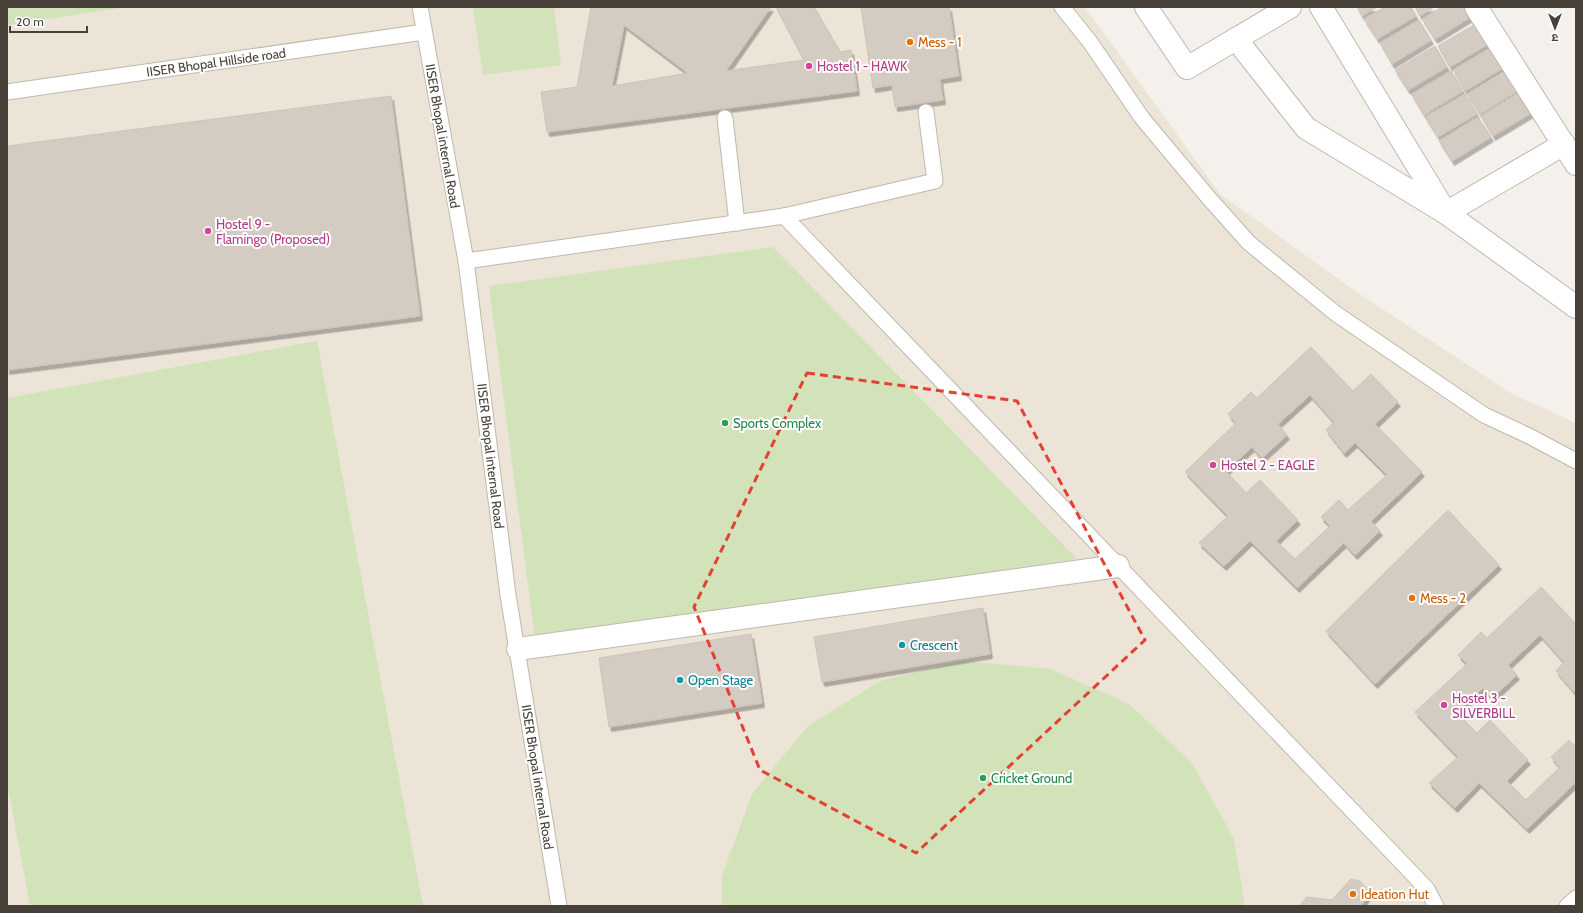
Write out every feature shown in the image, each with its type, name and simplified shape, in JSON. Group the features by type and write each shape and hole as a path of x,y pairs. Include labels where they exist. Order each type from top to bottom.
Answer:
{"street":[{"path":"1146,7 1187,68 1290,7"},
{"path":"1321,7 1446,213"},
{"path":"1476,7 1576,164"},
{"path":"1236,39 1306,128 1446,213 1576,307"},
{"path":"1446,213 1564,144"},
{"path":"518,649 1118,566"}],"lane":[{"name":"IISER Bhopal internal Road","path":"420,7 466,261 508,595 559,906"},
{"path":"1062,7 1090,42 1142,118 1208,197 1249,243 1335,313 1484,415 1529,436 1576,461"},
{"name":"IISER Bhopal Hillside road","path":"7,92 424,32"},
{"path":"466,261 784,216 935,181 926,112"},
{"path":"725,118 737,223"},
{"path":"784,216 1427,890 1436,906"},
{"path":"1568,906 1576,898"}],"highlighted area":[{"path":"807,373 1017,401 1145,640 916,853 760,770 694,607"}],"shaded area":[{"path":"7,7 1085,7 1220,194 1358,293 1514,395 1576,423 1576,906 7,906"}],"green space":[{"path":"7,7 127,7 7,25"},
{"path":"473,7 554,7 561,65 483,75"},
{"name":"Sports Complex","path":"773,247 1077,559 535,639 489,286"},
{"path":"317,341 423,906 30,906 7,782 7,398"},
{"name":"Cricket Ground","path":"964,661 1050,669 1129,704 1192,763 1234,839 1245,906 722,906 722,876 752,794 807,727 880,681"}],"building":[{"name":"Hostel 1 - HAWK","path":"591,7 771,7 726,71 804,60 776,7 814,7 840,52 851,50 857,91 547,132 541,92 577,87","holes":["624,25 688,73 612,86"]},
{"name":"Mess - 1","path":"861,7 949,7 959,76 940,79 943,100 895,107 892,85 873,88"},
{"path":"1357,7 1377,7 1362,16"},
{"path":"1385,7 1411,7 1416,16 1377,39 1364,19"},
{"path":"1415,7 1434,7 1420,16"},
{"path":"1442,7 1469,7 1474,15 1435,39 1422,19"},
{"path":"1419,20 1431,40 1392,64 1380,43"},
{"path":"1477,23 1490,43 1450,67 1438,46"},
{"path":"1435,46 1447,67 1408,90 1395,70"},
{"path":"1492,47 1505,67 1465,91 1453,70"},
{"path":"1507,70 1519,90 1480,114 1467,94"},
{"path":"1451,71 1463,91 1424,115 1412,95"},
{"path":"1520,92 1533,112 1493,136 1481,116"},
{"path":"1465,94 1477,114 1438,137 1425,117"},
{"name":"Hostel 9 - Flamingo (Proposed)","path":"391,96 420,316 7,370 7,146"},
{"path":"1478,117 1491,137 1452,161 1439,141"},
{"name":"Hostel 2 - EAGLE","path":"1311,347 1353,391 1371,374 1398,402 1375,424 1422,472 1371,521 1380,531 1355,555 1344,543 1297,588 1250,541 1224,566 1199,543 1228,516 1185,472 1236,423 1228,414 1251,392 1257,398","holes":["1310,395 1334,422 1326,430 1344,453 1355,443 1387,475 1348,510 1339,500 1321,517 1330,526 1295,559 1276,541 1298,520 1260,480 1246,493 1226,471 1252,447 1262,458 1287,435 1278,424"]},
{"name":"Mess - 2","path":"1448,510 1499,565 1375,684 1326,631"},
{"name":"Hostel 3 - SILVERBILL","path":"1541,587 1576,624 1576,692 1575,693 1556,671 1564,662 1540,635 1508,665 1517,675 1492,698 1483,688 1456,712 1477,733 1490,720 1528,760 1507,781 1526,800 1560,767 1551,757 1569,740 1576,747 1576,785 1574,784 1527,829 1479,783 1455,808 1429,783 1458,757 1415,712 1467,664 1458,655 1481,632 1487,638"},
{"name":"Crescent","path":"983,608 990,654 822,682 814,637"},
{"name":"Open Stage","path":"751,634 762,703 609,727 599,658"},
{"name":"Ideation Hut","path":"1351,879 1360,881 1370,892 1361,906 1299,906 1307,897 1332,900"}],"place":[{"name":"Mess - 1","path":"910,42"},
{"name":"Hostel 1 - HAWK","path":"809,66"},
{"name":"Hostel 9 - Flamingo (Proposed)","path":"208,231"},
{"name":"Sports Complex","path":"725,423"},
{"name":"Hostel 2 - EAGLE","path":"1213,465"},
{"name":"Mess - 2","path":"1412,598"},
{"name":"Crescent","path":"902,645"},
{"name":"Open Stage","path":"680,680"},
{"name":"Hostel 3 - SILVERBILL","path":"1444,705"},
{"name":"Cricket Ground","path":"983,778"},
{"name":"Ideation Hut","path":"1353,894"}]}
